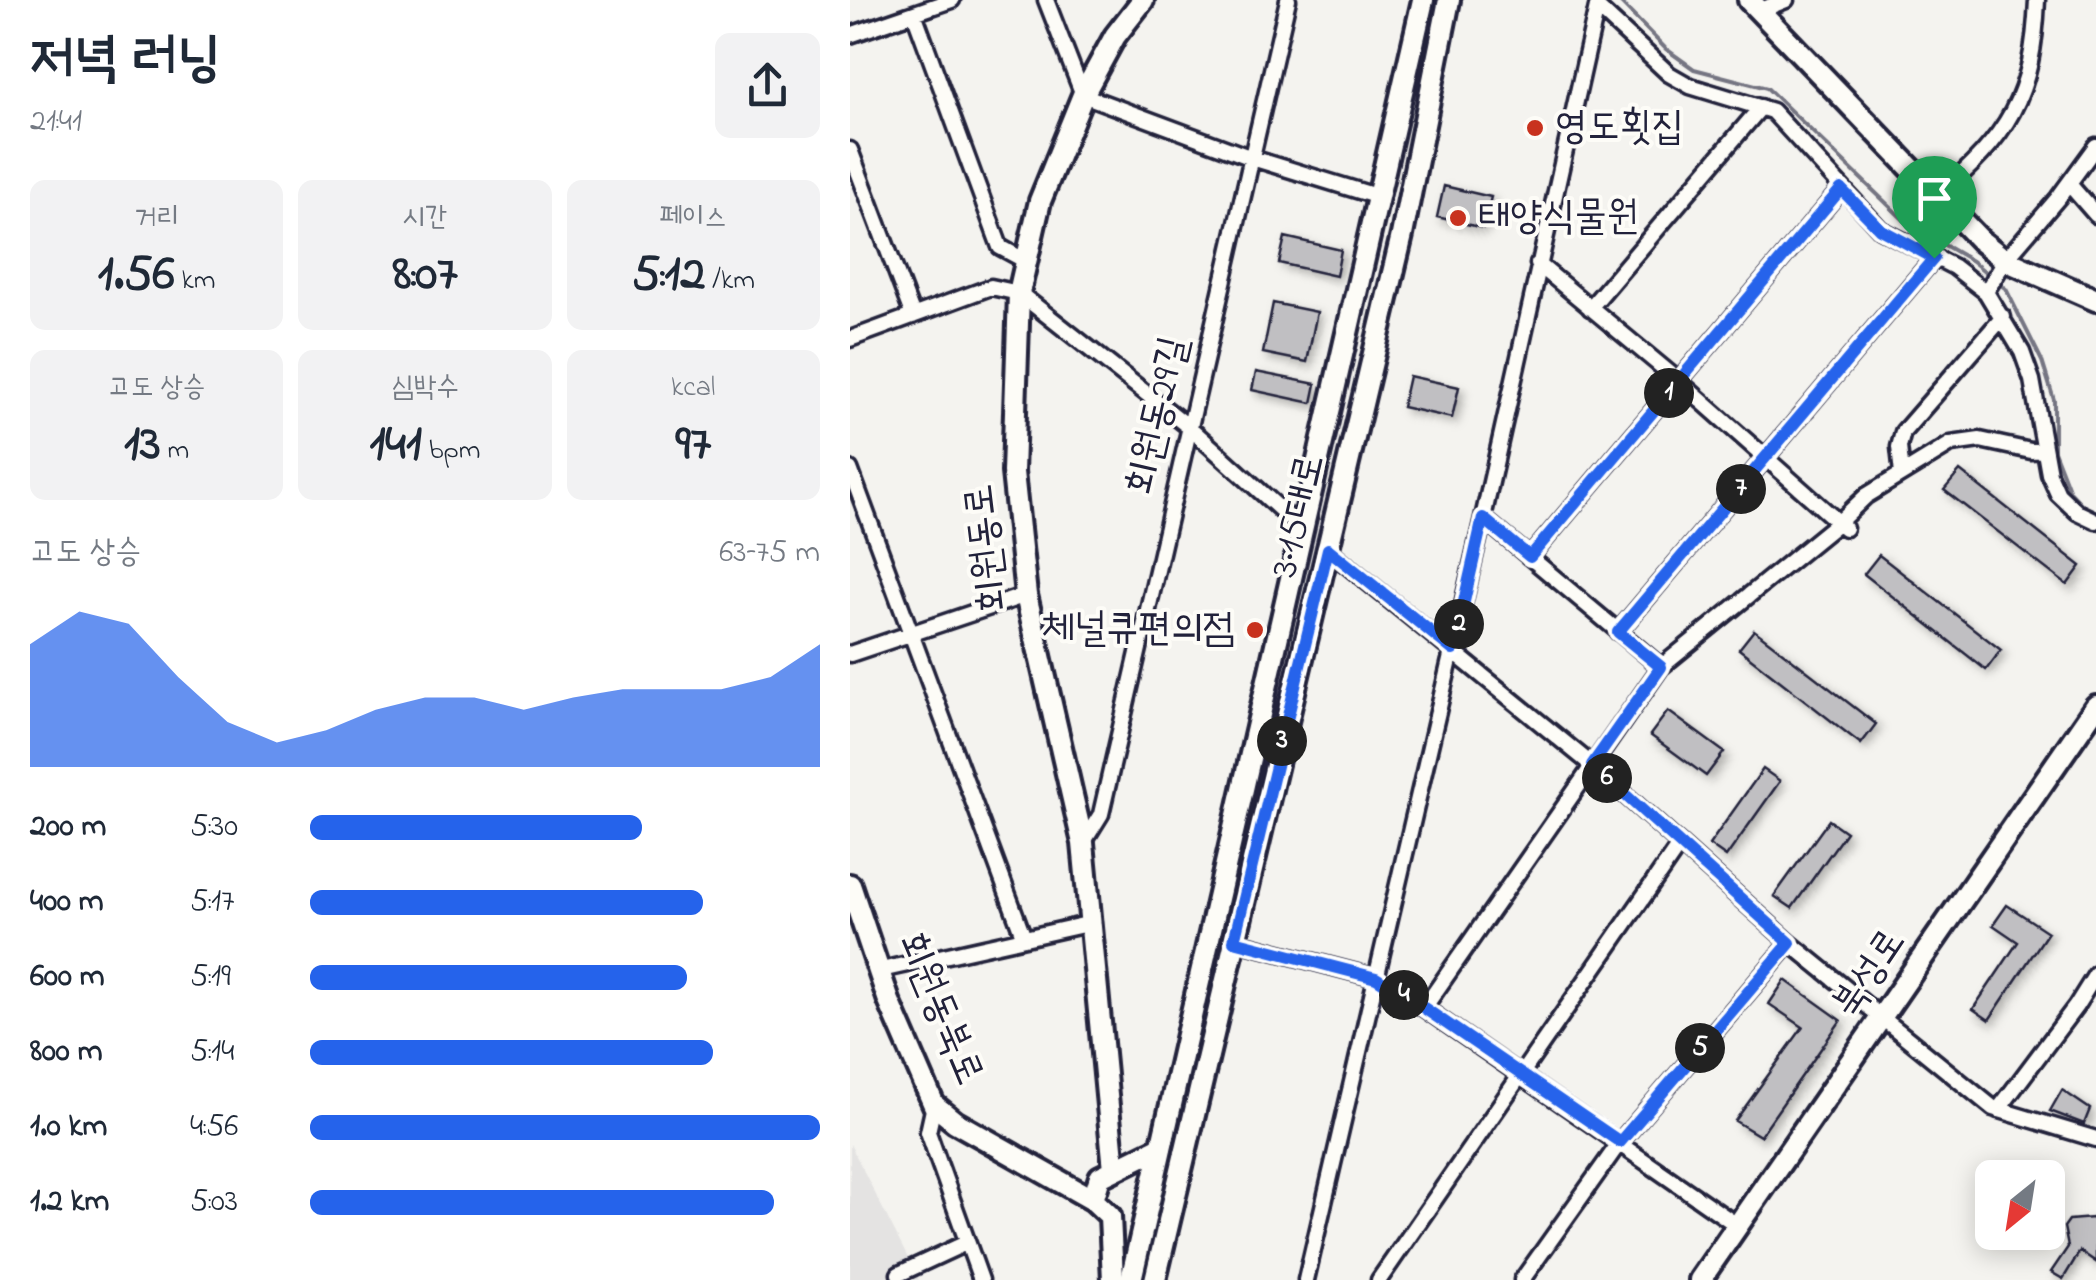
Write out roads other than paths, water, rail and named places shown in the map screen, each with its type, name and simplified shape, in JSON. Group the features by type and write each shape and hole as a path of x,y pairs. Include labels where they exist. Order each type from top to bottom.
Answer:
{"main road":[{"name":"회원동로","path":"1114,1169 1083,843 1026,595 1012,472 1019,293 1040,201 1083,96 1115,36 1143,0"},
{"name":"3·15대로","path":"1131,1280 1423,0"},
{"name":"3·15대로","path":"1155,1280 1402,236 1450,0"},
{"path":"1754,5 2001,266 2096,300"},
{"name":"북성로","path":"1700,1280 2096,706"},
{"name":"회원동북로","path":"850,884 889,1001 934,1105 955,1122 1093,1200"},
{"path":"1113,1280 1110,1216 1093,1200 1100,1177 1161,1147"}],"street":[{"path":"850,35 952,0"},
{"path":"1046,0 1083,96 1252,158 1379,197"},
{"name":"회원동29길","path":"1083,843 1101,814 1288,0"},
{"path":"1754,5 1786,0"},
{"path":"1936,197 1981,159 2017,102 2035,43 2036,0"},
{"path":"1306,1280 1597,7 1669,74 1690,86 1772,111 1880,229 1988,289 2022,352 2032,380 2043,450 2058,494 2077,512 2096,521"},
{"path":"914,13 1000,246 1026,260"},
{"path":"1590,308 1761,107"},
{"path":"1988,289 2001,266 2096,146"},
{"path":"850,150 913,316"},
{"path":"2068,184 2096,216"},
{"path":"1530,557 1841,189"},
{"path":"1618,632 1934,258"},
{"path":"1538,264 1680,381 1842,525"},
{"path":"850,339 991,288 1019,293 1190,428 1303,530"},
{"path":"1902,474 1903,432 2003,316"},
{"path":"1424,1008 1661,667 1842,525 1866,496 1952,444 1980,440 2043,450"},
{"path":"850,469 1024,938"},
{"path":"1483,518 1661,667"},
{"path":"1328,549 1592,765 1790,943 1998,1110 2096,1139"},
{"path":"850,654 1026,595"},
{"path":"1379,1280 1680,844"},
{"path":"881,970 1092,924"},
{"path":"1234,941 1376,978 1738,1226"},
{"path":"1522,1280 1620,1142 1790,943"},
{"path":"1998,1110 2096,974"},
{"path":"934,1105 928,1132 981,1280"},
{"path":"900,1274 966,1243"}],"waterway":[{"path":"1618,0 1666,49 1694,69 1767,88 1908,224 1989,275"},
{"path":"1996,281 2006,289 2042,361 2054,400 2054,451 2070,492 2088,511"}],"place":[{"name":"영도횟집","path":"1535,128"},
{"name":"태양식물원","path":"1458,218"},
{"name":"체널큐편의점","path":"1255,630"}]}
